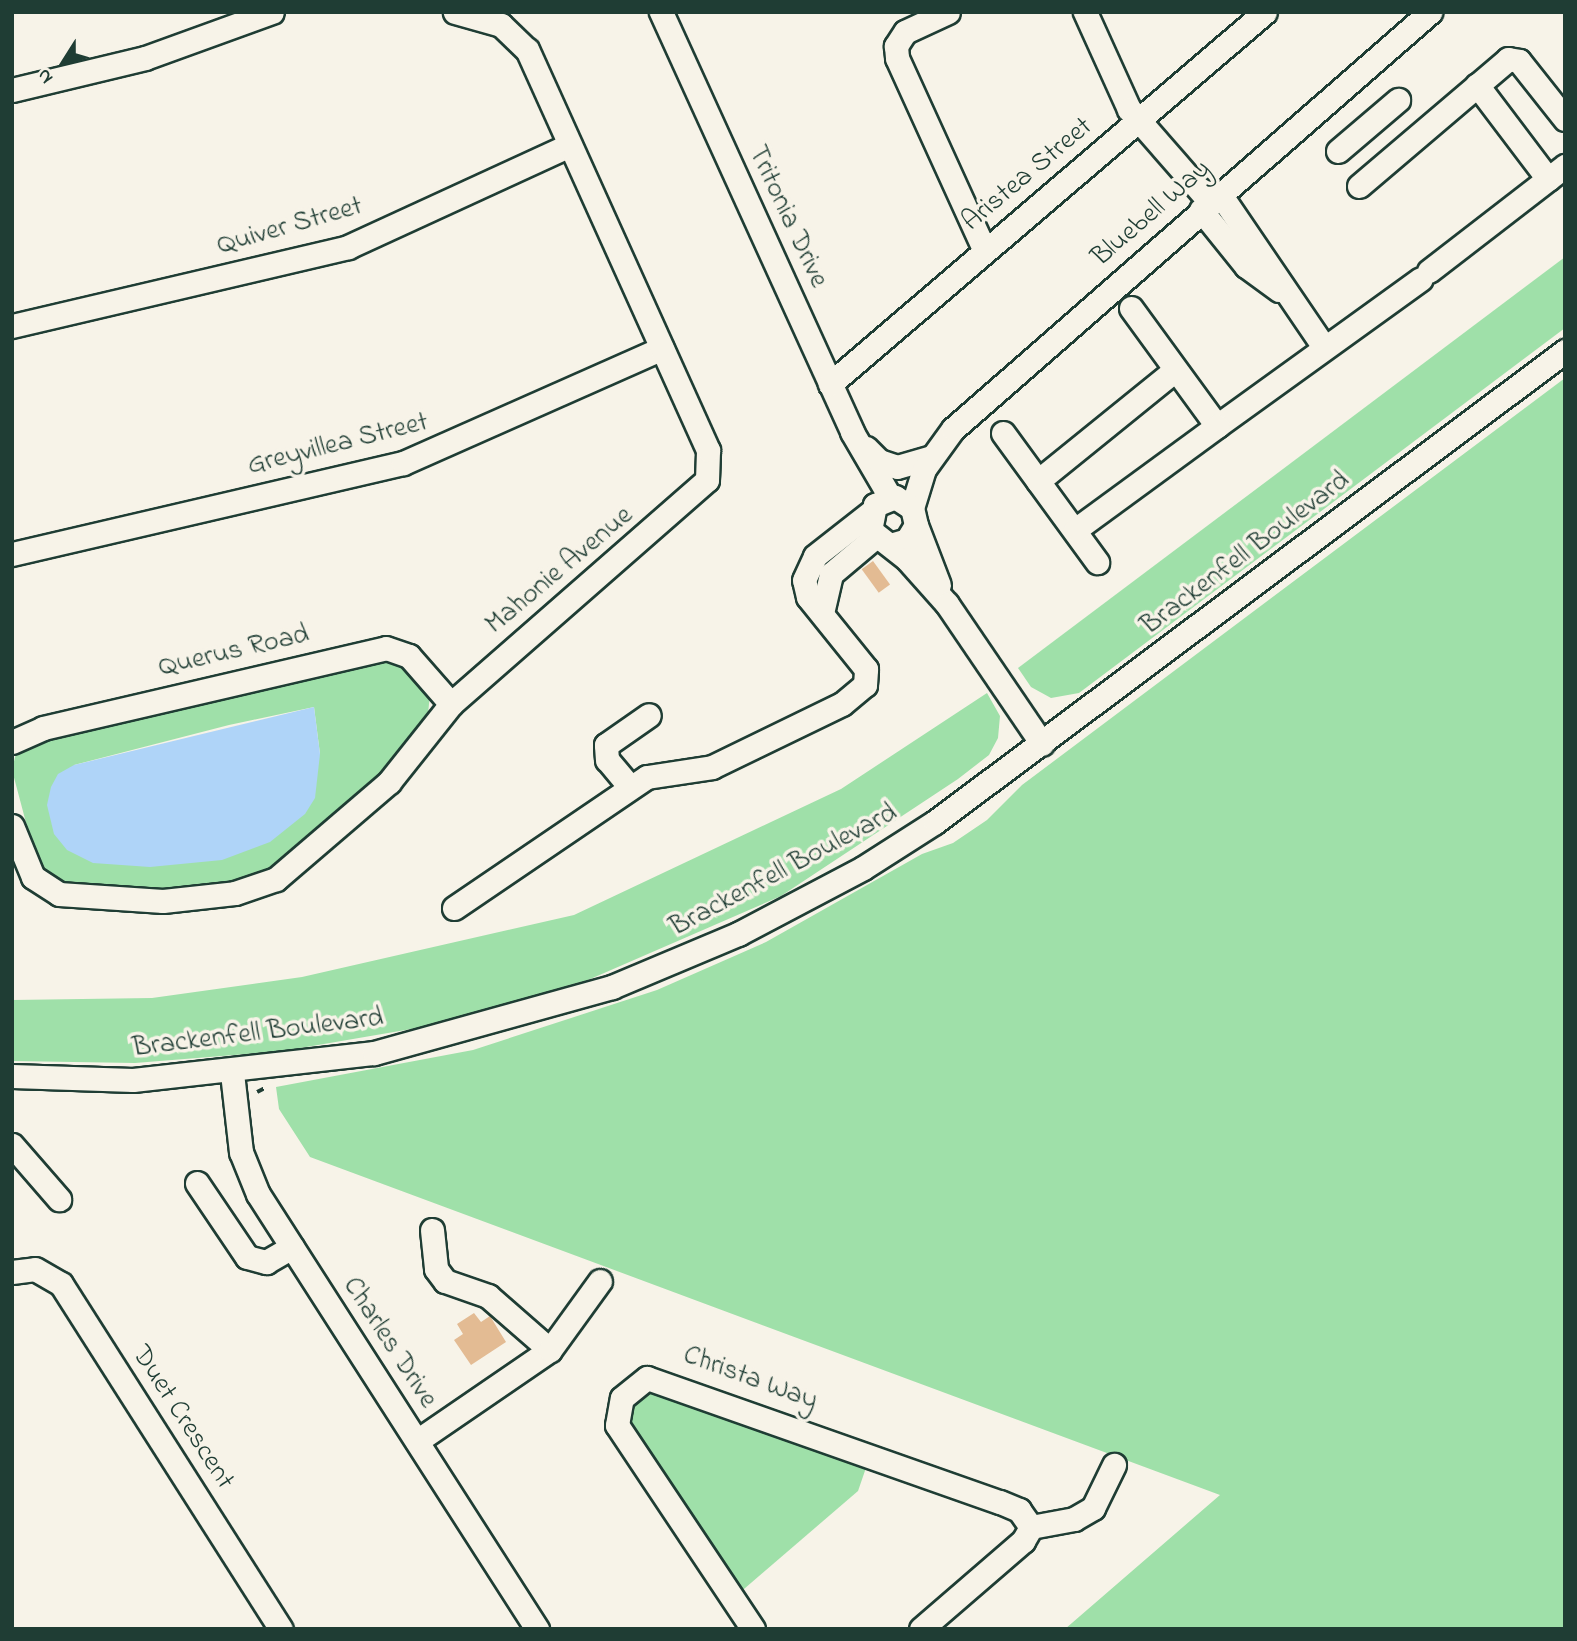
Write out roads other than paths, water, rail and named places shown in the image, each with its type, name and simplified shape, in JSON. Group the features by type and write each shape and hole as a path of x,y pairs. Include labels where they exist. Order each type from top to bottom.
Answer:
{"street":[{"path":"12,90 145,58 272,12"},
{"name":"Mahonie Avenue","path":"12,826 33,877 59,894 163,901 257,888 290,869 389,782 451,704 704,486 708,450 520,40 501,25 455,12"},
{"name":"Tritonia Drive","path":"661,12 855,439 893,507"},
{"path":"948,12 905,32 896,46 897,58 985,251"},
{"path":"1085,12 1138,120 1210,202 1246,265 1284,294 1324,347"},
{"name":"Aristea Street","path":"830,384 1265,12"},
{"name":"Bluebell Way","path":"928,463 953,429 1430,12"},
{"path":"1359,186 1477,85 1514,58 1565,119"},
{"path":"1075,530 1425,275 1556,172 1477,85"},
{"path":"1338,151 1392,105 1412,141"},
{"name":"Quiver Street","path":"12,326 348,247 570,145"},
{"path":"1131,308 1217,426"},
{"name":"Greyvillea Street","path":"12,554 402,463 662,348"},
{"name":"Brackenfell Boulevard","path":"12,1076 132,1080 232,1073 374,1053 451,1035 672,964 863,868 1042,744 1565,351"},
{"path":"1038,481 1175,370"},
{"path":"1003,433 1097,562"},
{"path":"855,439 887,465 928,463"},
{"path":"454,908 630,787 661,772 730,760 842,705 862,688 866,669 823,609 806,593 810,563 893,507 928,463"},
{"path":"823,609 831,574 883,541 907,540 893,507"},
{"path":"883,541 893,507"},
{"path":"893,507 947,604 1042,744"},
{"path":"883,541 947,604"},
{"name":"Querus Road","path":"12,742 43,727 386,648 409,656 451,704"},
{"path":"630,787 607,760 606,745 649,715"},
{"name":"Charles Drive","path":"232,1073 248,1175 537,1629"},
{"path":"12,1145 59,1199"},
{"path":"197,1183 247,1257 266,1262 292,1247"},
{"path":"432,1230 436,1269 445,1281 488,1296 550,1350"},
{"name":"Duet Crescent","path":"12,1272 35,1269 61,1284 281,1629"},
{"path":"417,1441 550,1350 600,1281"},
{"name":"Christa Way","path":"752,1629 617,1424 622,1398 647,1378 1000,1502 1019,1510 1031,1527"},
{"path":"922,1629 1023,1541 1031,1527 1086,1514 1106,1491 1114,1465"}],"water":[{"path":"314,707 320,754 315,798 305,814 270,842 222,860 150,867 93,863 67,850 54,834 47,805 51,787 58,774 74,765"}]}
